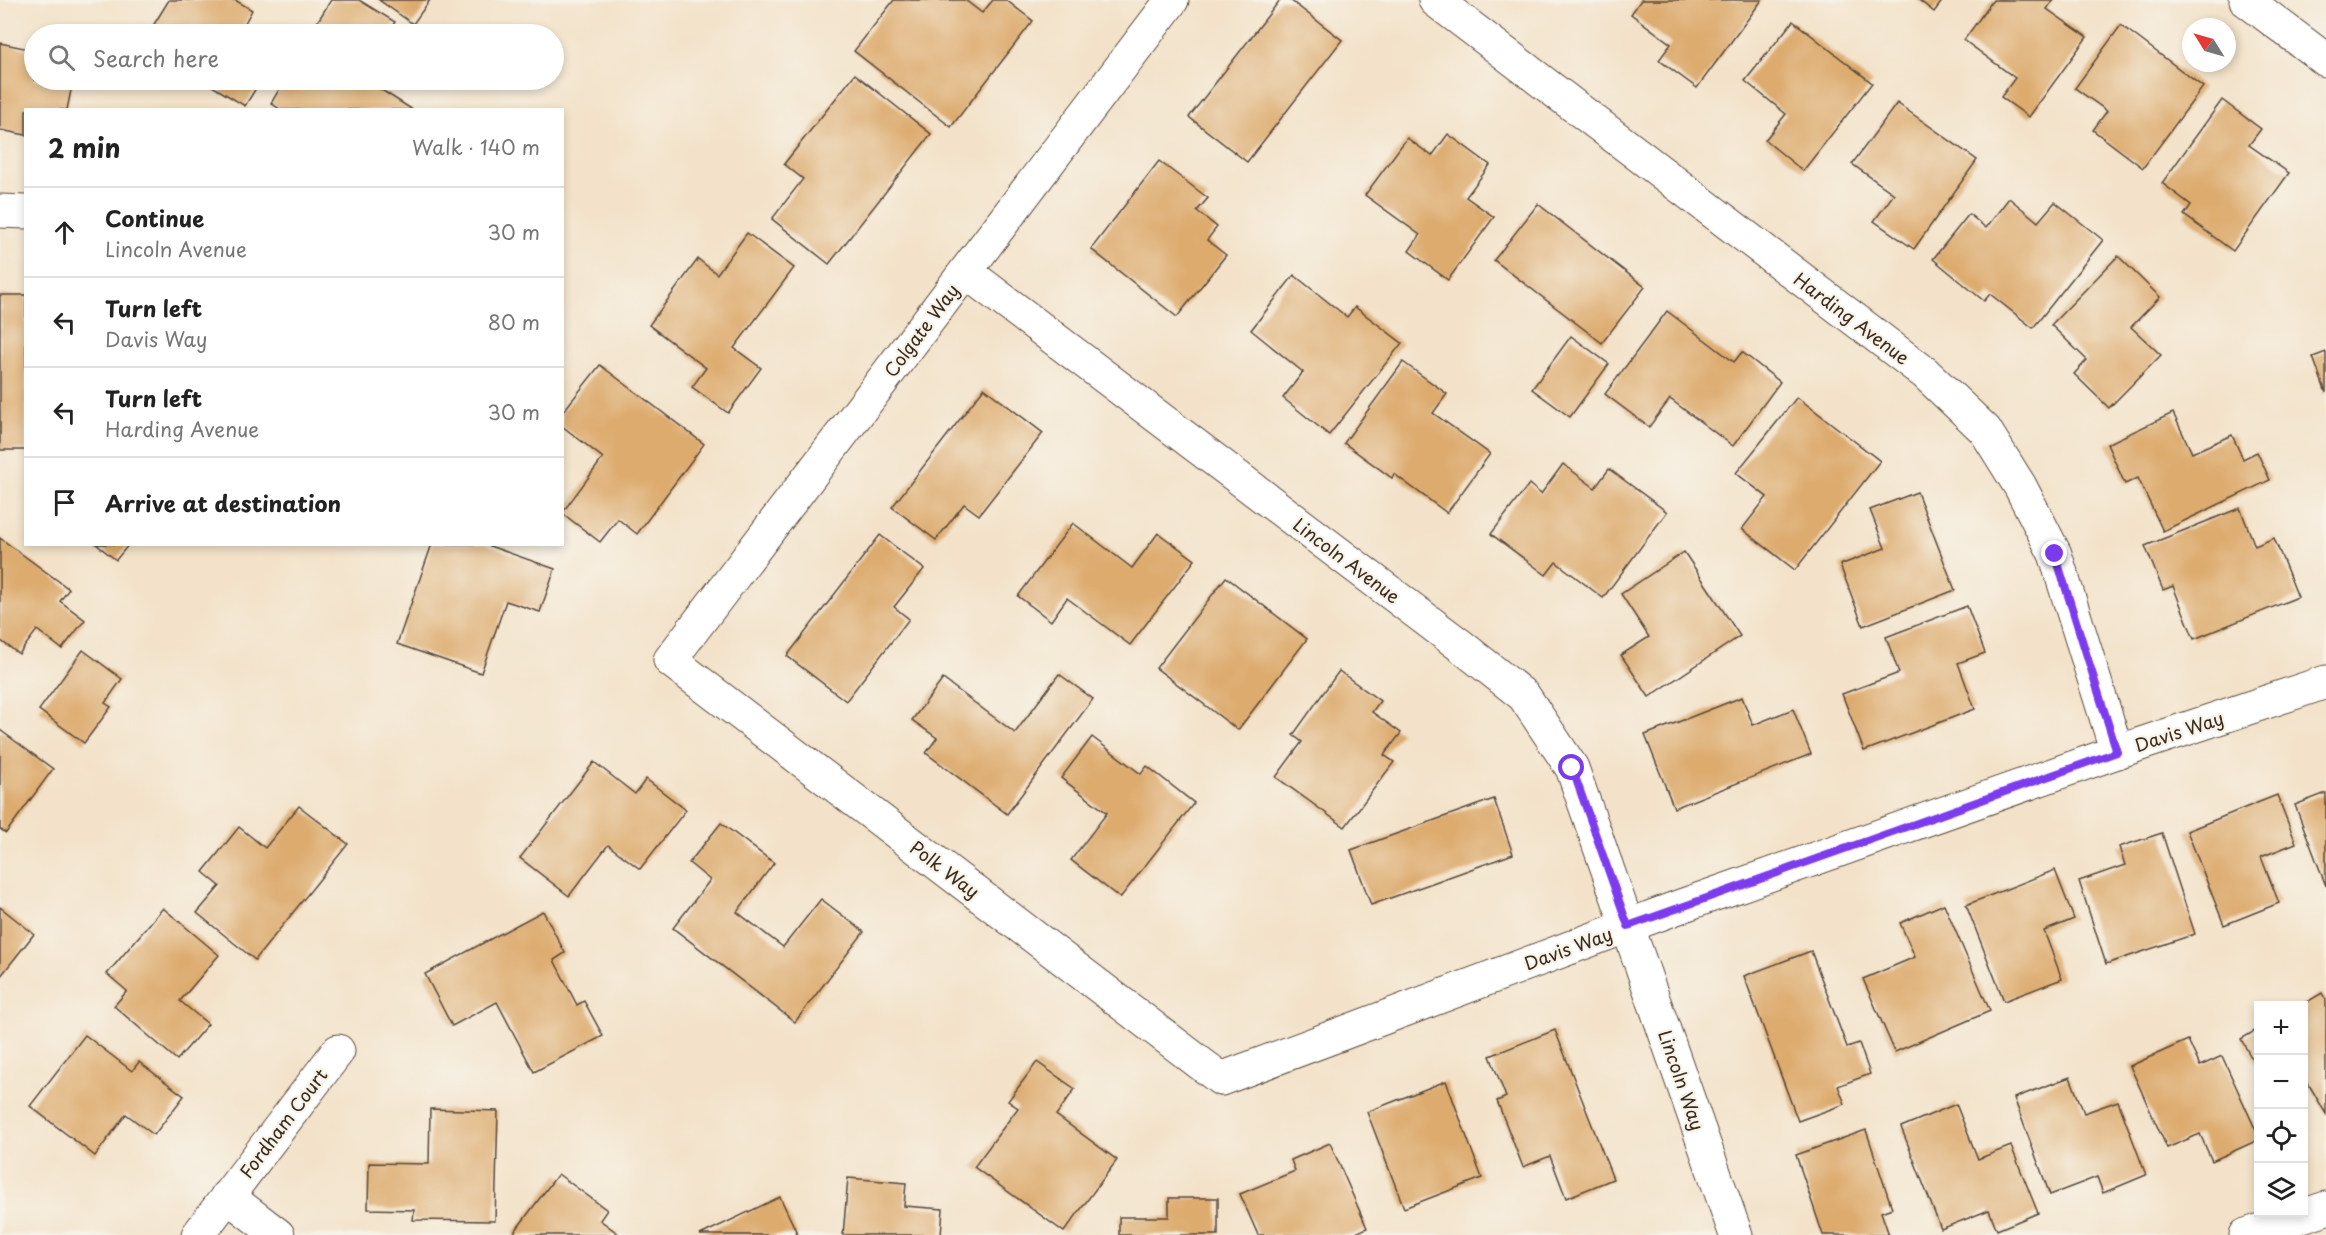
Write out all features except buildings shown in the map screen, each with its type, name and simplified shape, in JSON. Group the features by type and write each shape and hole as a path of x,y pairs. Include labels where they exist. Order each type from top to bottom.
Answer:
{"street":[{"name":"Colgate Way","path":"670,660 1172,0"},
{"name":"Harding Avenue","path":"1435,0 1925,373 1985,430 2020,486 2055,554 2117,752"},
{"path":"2246,0 2326,60"},
{"path":"0,211 24,212"},
{"name":"Lincoln Avenue","path":"966,272 1524,696 1572,768 1628,926"},
{"name":"Polk Way","path":"670,660 1221,1079"},
{"name":"Davis Way","path":"1221,1079 1628,926 2117,752 2326,682"},
{"name":"Lincoln Way","path":"1628,926 1736,1235"},
{"name":"Fordham Court","path":"198,1235 338,1051"},
{"path":"227,1196 278,1235"},
{"path":"2246,1235 2326,1208"}],"route":[{"path":"1572,768 1628,926 2117,752 2055,554"}]}
